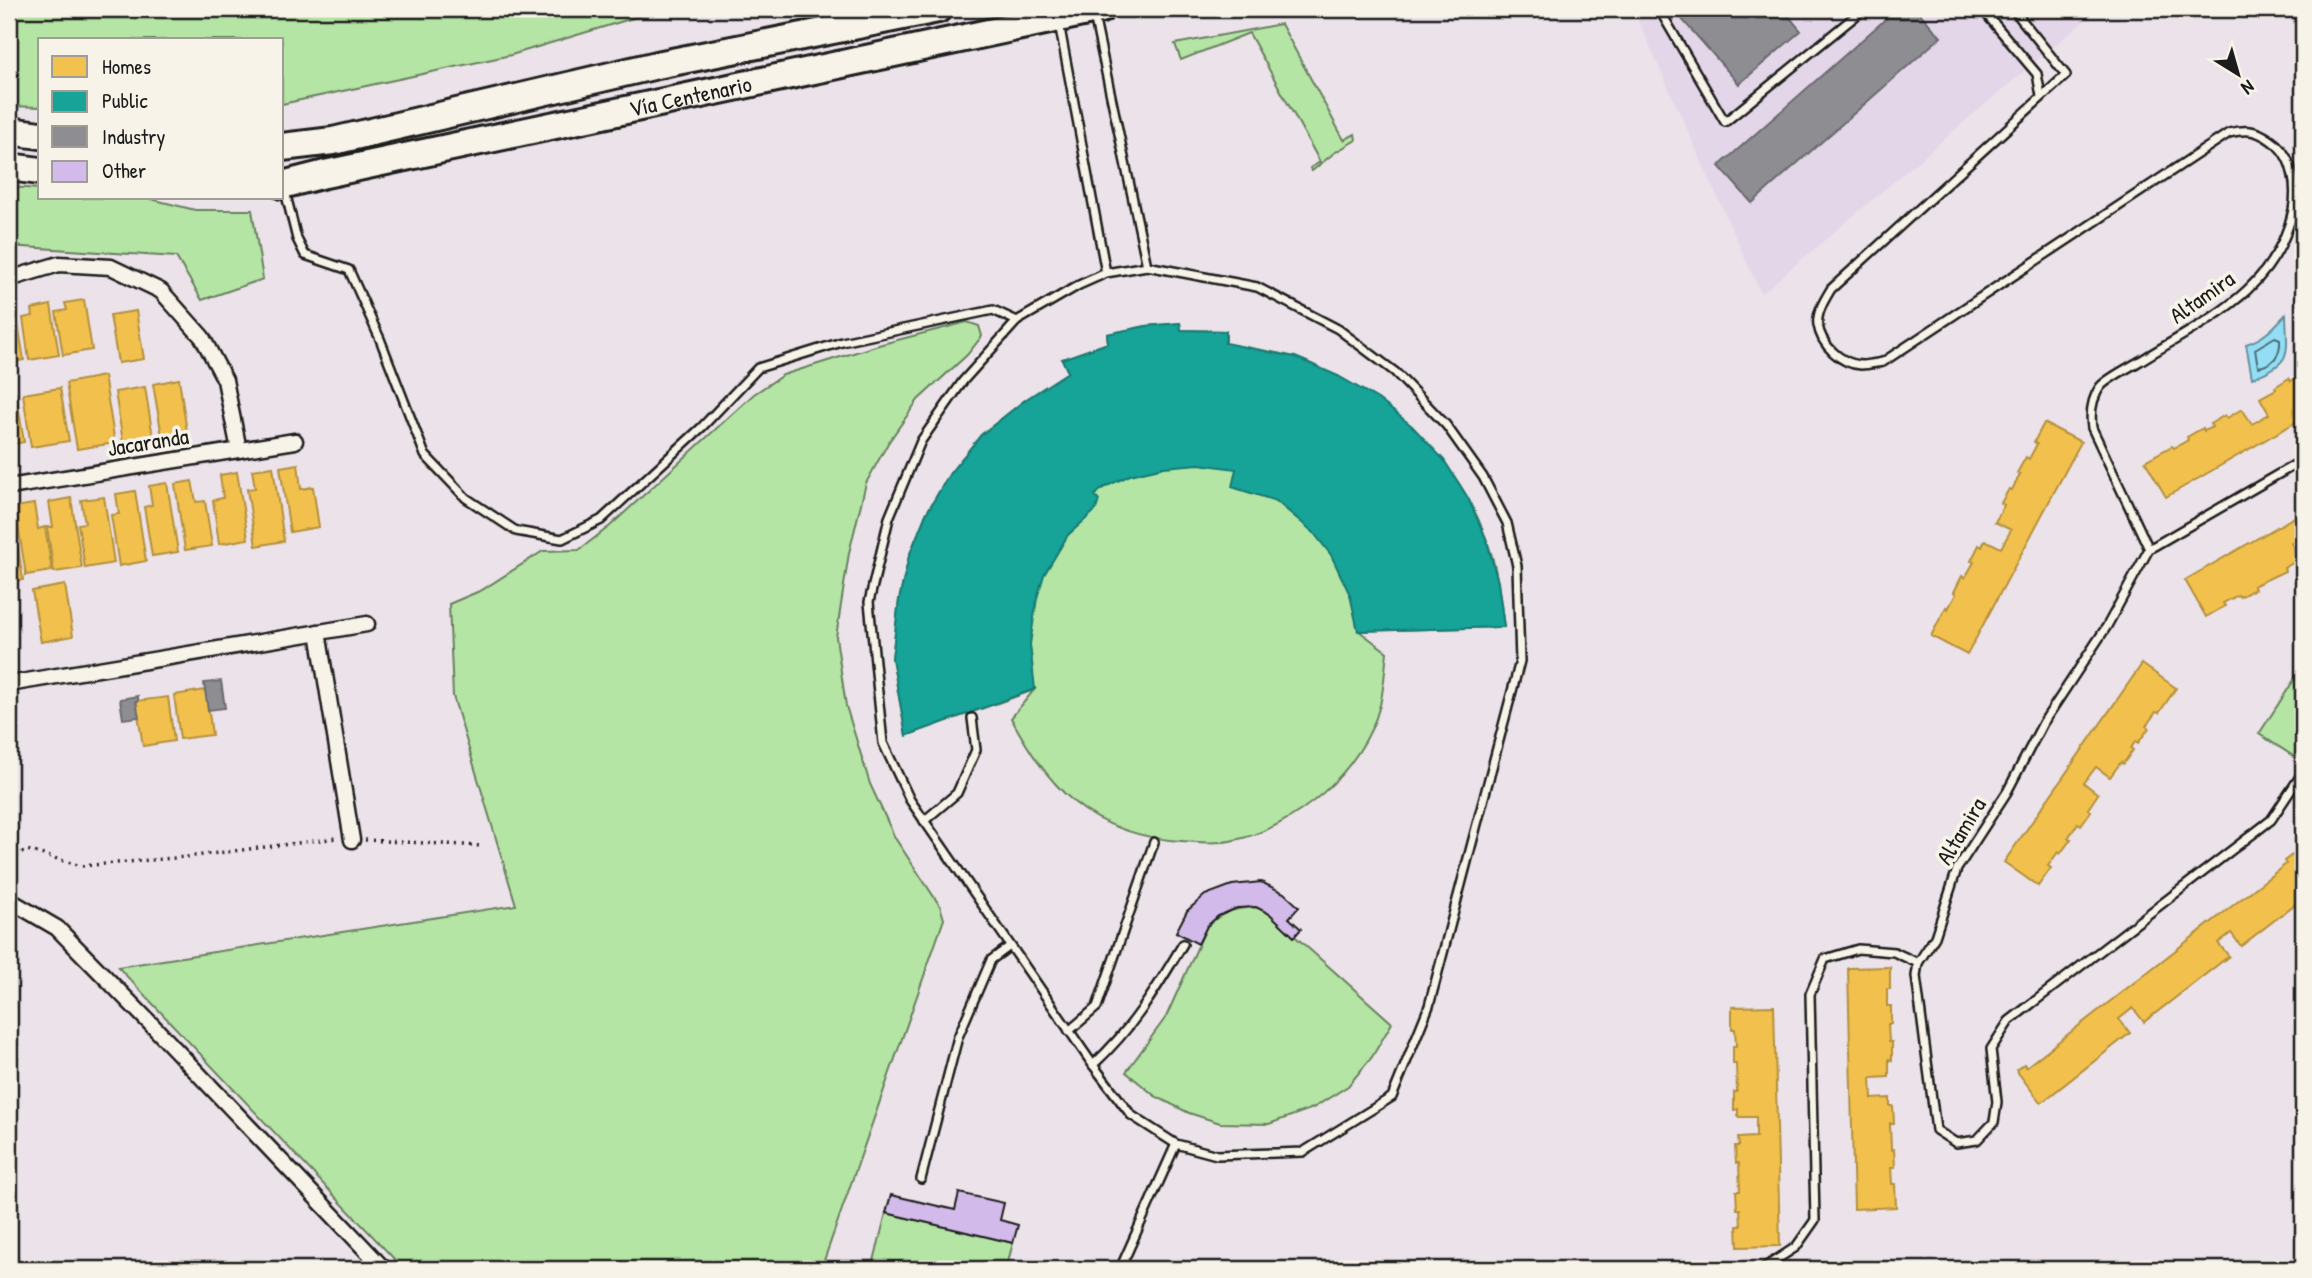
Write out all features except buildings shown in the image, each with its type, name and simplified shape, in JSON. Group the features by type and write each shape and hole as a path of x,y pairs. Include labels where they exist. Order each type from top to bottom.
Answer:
{"highway":[{"name":"Vía Centenario","path":"284,147 333,141 657,65 938,9"},
{"name":"Vía Centenario","path":"284,184 1057,13 1095,9"},
{"path":"9,131 38,135"},
{"path":"9,167 38,171"}],"street":[{"path":"9,279 58,264 111,267 161,290 202,337 225,380 239,450"},
{"name":"Jacaranda","path":"9,487 295,441"},
{"path":"9,684 366,624"},
{"path":"318,632 352,840"},
{"path":"9,900 57,929 384,1269"}],"lane":[{"path":"1095,9 1147,266"},
{"path":"1659,9 1725,122 1864,9"},
{"path":"1982,9 2038,74 2041,96"},
{"path":"2013,9 2066,75 2041,96"},
{"path":"1057,13 1106,273"},
{"name":"Altamira","path":"1918,962 1935,937 1957,869 2007,792 2043,723 2106,626 2149,549 2092,428 2090,411 2101,386 2236,301 2260,278 2280,248 2289,226 2294,201 2293,173 2280,148 2263,135 2246,129 2229,133 1883,362 1859,365 1839,357 1825,345 1817,324 1821,306 1831,289 2041,96"},
{"path":"284,192 297,239 305,255 349,270 380,339 425,455 466,498 516,531 562,539 601,520 702,427 758,368 842,342 993,310 1017,321"},
{"path":"1147,266 1257,287 1338,329 1395,372 1447,425 1483,477 1507,523 1517,566 1520,661 1429,1006 1392,1097 1303,1152 1217,1155 1175,1144 1131,1115 1069,1031 910,800 883,743 869,602 890,518 921,441 963,381 1017,321 1079,285 1106,273 1147,266"},
{"path":"2149,549 2303,460"},
{"path":"924,821 957,793 976,750 972,719"},
{"path":"1762,1269 1796,1247 1815,1220 1810,994 1825,958 1858,949 1894,952 1918,962 1916,976 1936,1130 1956,1143 1977,1140 1994,1122 1997,1102 1991,1049 2009,1021 2271,820 2303,772"},
{"path":"1069,1031 1097,1007 1154,842"},
{"path":"1093,1065 1119,1041 1147,1004 1183,944"},
{"path":"921,1179 958,1037 991,960 1010,946"},
{"path":"1120,1269 1175,1144"}],"path":[{"path":"9,858 27,850 81,866 187,857 335,838 483,846"}],"shaded area":[{"path":"1633,9 2098,9 1761,294"}],"green space":[{"path":"9,9 663,9 511,55 284,104 284,38 38,38 38,107 9,106"},
{"path":"1281,24 1344,140 1355,134 1356,140 1312,171 1310,168 1320,162 1249,33 1181,60 1175,44"},
{"path":"9,187 38,189 38,200 155,200 195,210 252,210 263,279 202,300 176,257 9,246"},
{"path":"967,322 979,326 982,336 967,355 918,400 888,443 866,483 849,553 836,637 846,706 870,784 895,838 940,906 944,919 821,1269 411,1269 397,1262 118,967 516,905 453,696 449,604 482,590 543,551 579,550 610,526 754,394 783,375 882,344"},
{"path":"1180,323 1181,330 1226,331 1226,344 1286,355 1309,363 1376,399 1422,437 1442,459 1474,510 1493,560 1504,627 1359,631 1387,652 1380,705 1359,752 1323,793 1302,810 1278,824 1230,841 1168,840 1139,834 1111,825 1074,802 1038,763 1011,718 1034,690 906,736 892,658 899,600 909,556 926,514 950,473 981,435 1025,400 1068,372 1062,359 1108,343 1107,334"},
{"path":"2303,666 2303,757 2301,761 2259,734"},
{"path":"1256,907 1270,914 1392,1023 1372,1057 1348,1086 1313,1108 1269,1124 1220,1123 1189,1113 1155,1096 1126,1072 1166,1017 1207,926 1230,912"},
{"path":"886,1213 1013,1243 1006,1269 872,1269"}],"water":[{"path":"2286,314 2285,355 2275,367 2252,378 2246,344 2263,336"}]}
